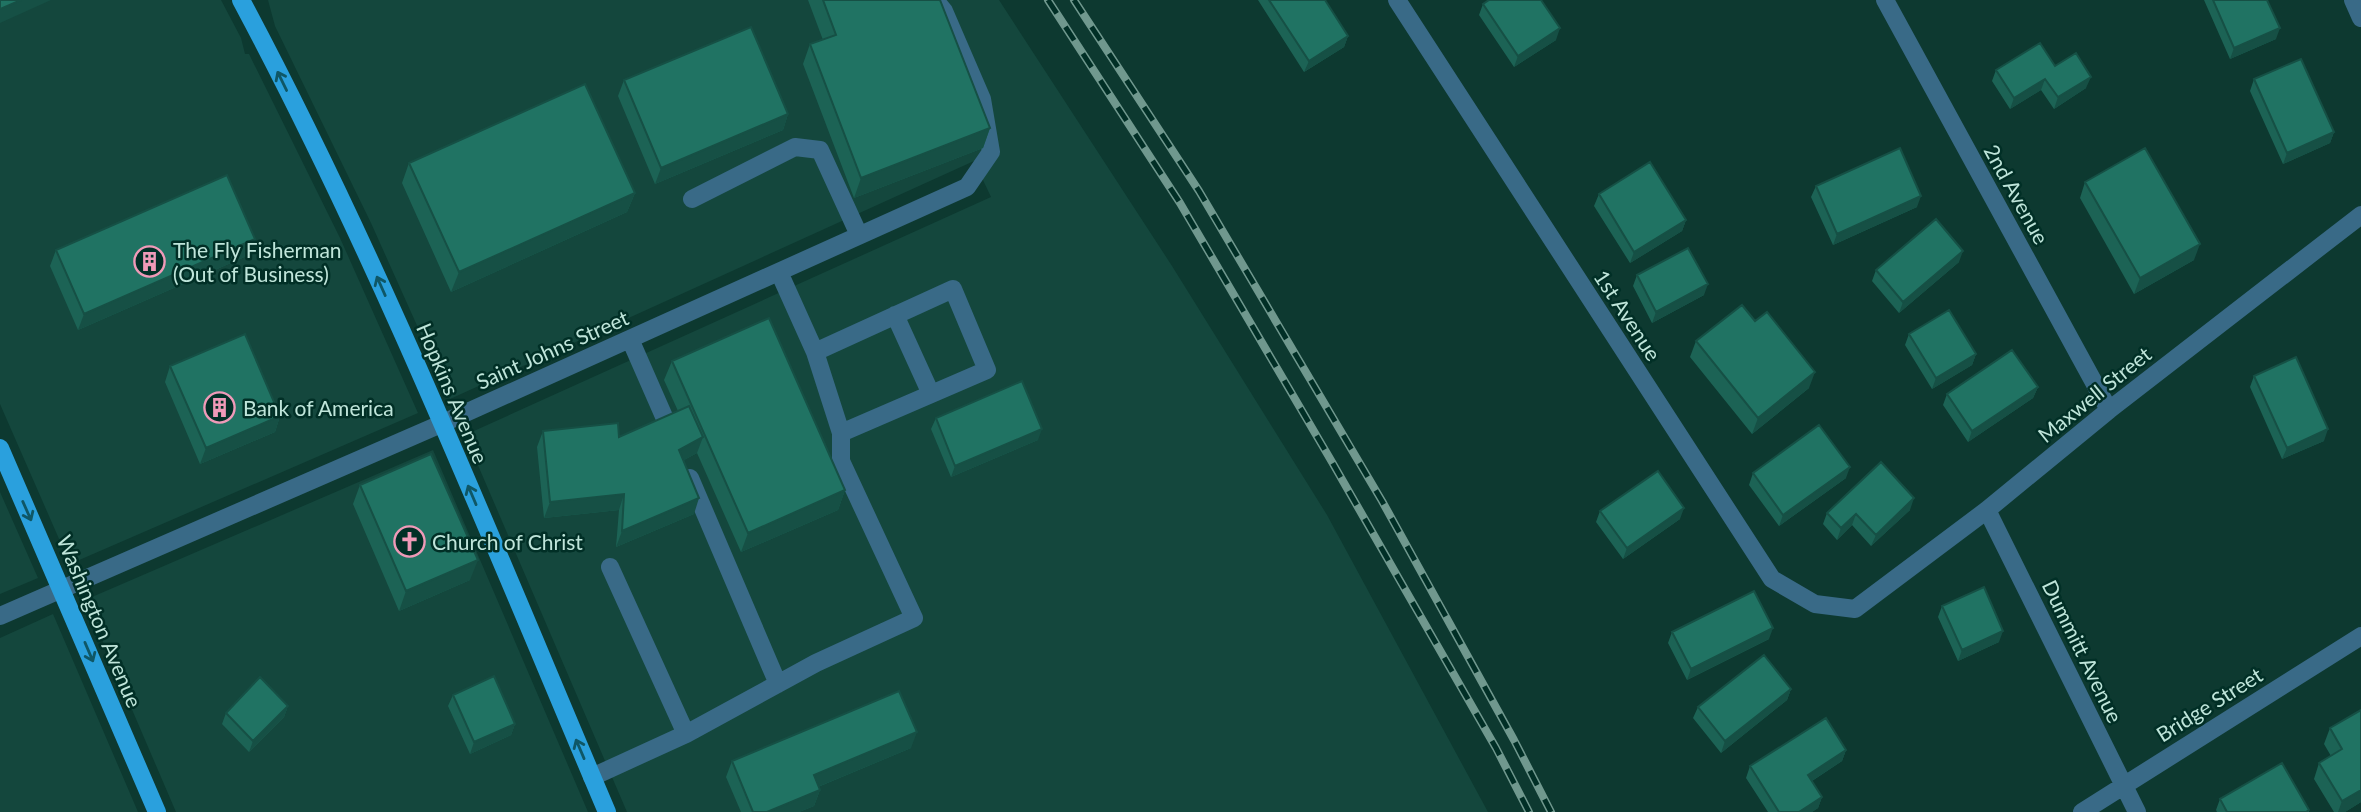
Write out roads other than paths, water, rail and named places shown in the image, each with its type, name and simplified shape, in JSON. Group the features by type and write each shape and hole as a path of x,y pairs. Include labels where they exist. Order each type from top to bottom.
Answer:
{"main road":[{"name":"Hopkins Avenue","path":"241,0 364,249 607,812"},
{"name":"Washington Avenue","path":"0,448 157,812"}],"street":[{"path":"250,0 258,32"},
{"name":"Saint Johns Street","path":"0,616 441,424 967,187 991,152 982,99 944,11 935,0"},
{"name":"1st Avenue","path":"1397,0 1772,579 1815,604 1855,609"},
{"name":"2nd Avenue","path":"1885,0 2109,410"},
{"path":"2353,0 2361,18"},
{"path":"692,199 795,147 820,150 859,235"},
{"name":"Maxwell Street","path":"1855,609 1987,510 2109,410 2361,215"},
{"path":"592,777 686,734 816,663 914,618 841,461 841,433 815,352 779,272"},
{"path":"815,352 953,289 987,370 841,433"},
{"path":"895,315 931,394"},
{"path":"630,339 669,428"},
{"path":"682,461 778,684"},
{"name":"Dummitt Avenue","path":"1987,510 2137,812"},
{"path":"610,566 686,734"},
{"name":"Bridge Street","path":"2082,812 2361,636"}],"railway":[{"path":"1048,0 1180,203 1496,748 1529,812"},
{"path":"1074,0 1199,191 1382,501 1551,812"}],"place":[{"name":"The Fly Fisherman (Out of Business)","path":"150,261"},
{"name":"Bank of America","path":"220,407"},
{"name":"Church of Christ","path":"409,541"}]}
